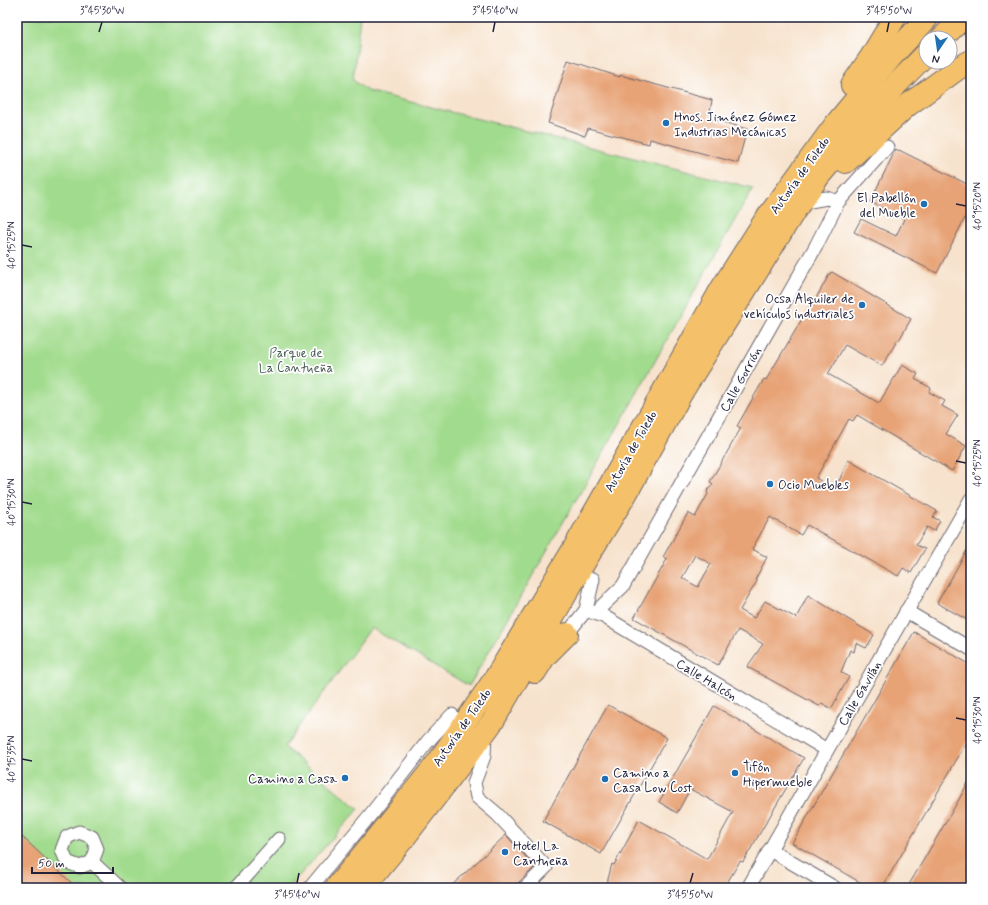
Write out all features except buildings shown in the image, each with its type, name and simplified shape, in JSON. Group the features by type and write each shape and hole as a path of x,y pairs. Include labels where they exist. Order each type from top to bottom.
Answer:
{"highway":[{"path":"764,222 822,129 871,57 895,17"},
{"name":"Autovía de Toledo","path":"336,888 438,762 496,677 563,567 722,288 764,222 835,125 892,56 928,17"},
{"path":"950,30 964,17"},
{"path":"802,206 842,165 908,105 960,67 971,61"},
{"name":"Autovía de Toledo","path":"363,888 404,838 489,726 582,566 626,494 682,392 802,206 819,176 898,83 918,62"},
{"path":"593,579 626,494"},
{"path":"452,715 486,672 537,592 563,567"},
{"path":"489,726 512,707 545,656 567,634"}],"street":[{"name":"Calle Gorrión","path":"567,634 592,612 602,606 623,586 816,246 838,202 887,147"},
{"path":"802,206 827,198 838,202"},
{"name":"Calle Gavilán","path":"748,888 971,499"},
{"path":"592,612 593,579"},
{"path":"906,611 971,649"},
{"name":"Calle Halcón","path":"592,612 613,622 827,750"},
{"path":"310,888 371,814 428,741 452,715"},
{"path":"489,726 484,756 474,783 477,797 497,814 546,867 525,888"},
{"path":"236,888 279,839"},
{"path":"770,850 835,888"},
{"path":"92,862 120,888"}],"green space":[{"name":"Parque de La Cantueña","path":"17,17 360,17 353,80 367,91 753,188 469,686 371,628 284,747 359,809 288,888 17,888"}],"place":[{"name":"Hnos. Jiménez Gómez Industrias Mecánicas","path":"666,123"},
{"name":"El Pabellón del Mueble","path":"924,204"},
{"name":"Ocsa Alquiler de vehículos industriales","path":"862,305"},
{"name":"Ocio Muebles","path":"770,484"},
{"name":"Tifón Hipermueble","path":"735,773"},
{"name":"Camino a Casa","path":"345,778"},
{"name":"Camino a Casa Low Cost","path":"605,779"},
{"name":"Hotel La Cantueña","path":"505,852"}]}
